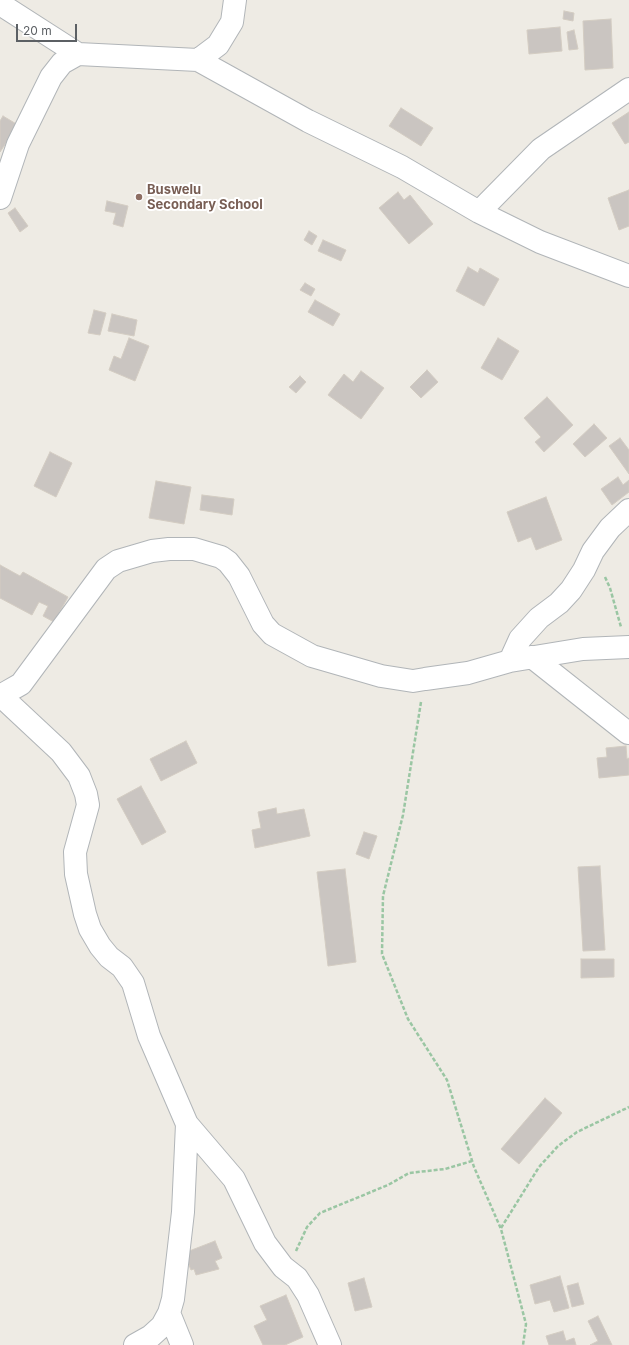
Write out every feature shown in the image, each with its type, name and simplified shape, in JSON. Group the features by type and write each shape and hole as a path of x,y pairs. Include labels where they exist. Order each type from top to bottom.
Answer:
{"street":[{"path":"198,60 218,45 229,28 232,22 235,0"},
{"path":"0,4 78,54 198,60 308,121 402,167 479,212 540,242 629,276"},
{"path":"0,198 18,144 51,77 62,63 78,54"},
{"path":"479,212 541,149 629,89"},
{"path":"510,662 520,639 539,618 559,603 571,590 584,570 593,551 610,528 629,510"},
{"path":"330,1345 308,1295 297,1278 283,1267 265,1243 234,1179 187,1124 149,1036 133,983 122,967 109,957 100,946 90,929 76,874 75,852 88,805 86,794 79,776 61,752 1,696 21,684 106,569 118,561 152,551 169,549 194,549 221,557 228,562 239,576 263,624 272,634 312,656 381,676 413,681 468,673 510,662 582,649 627,647"},
{"path":"532,658 628,734"},
{"path":"135,1345 151,1336 162,1326 169,1313 173,1299 183,1212 187,1124"},
{"path":"169,1313 182,1345"}],"path":[{"path":"593,551 610,588 627,647"},
{"path":"425,679 403,815 383,896 382,954 408,1019 447,1080 472,1161 501,1228 526,1324 523,1345"},
{"path":"501,1228 539,1167 558,1146 577,1132 629,1107"},
{"path":"283,1267 298,1248 307,1227 320,1213 388,1185 409,1173 445,1169 472,1161"}],"building":[{"path":"564,11 574,13 573,21 563,19"},
{"path":"611,19 613,68 585,70 583,21"},
{"path":"560,27 562,51 529,54 527,30"},
{"path":"574,30 578,49 569,50 567,32"},
{"path":"401,108 433,128 421,146 389,126"},
{"path":"629,112 629,142 625,144 612,123"},
{"path":"3,116 18,125 0,152 0,121"},
{"path":"629,190 629,226 619,230 608,198"},
{"path":"398,192 404,200 410,195 433,224 409,244 379,208"},
{"path":"107,201 128,206 123,227 113,224 116,213 105,211"},
{"path":"15,208 28,226 20,232 8,213"},
{"path":"309,231 317,236 312,245 304,240"},
{"path":"323,240 346,250 341,261 318,251"},
{"path":"468,267 478,273 480,268 499,279 484,306 456,291"},
{"path":"305,283 315,289 311,296 300,290"},
{"path":"315,300 340,314 333,326 308,312"},
{"path":"94,310 106,313 100,335 88,333"},
{"path":"112,314 137,320 134,336 108,331"},
{"path":"129,338 149,346 135,381 109,370 114,356 121,359"},
{"path":"498,338 519,351 502,380 481,368"},
{"path":"427,370 438,382 421,398 410,387"},
{"path":"361,371 384,388 361,419 328,395 344,374 353,382"},
{"path":"300,376 306,382 296,393 289,387"},
{"path":"547,397 573,425 544,452 535,442 541,437 524,418"},
{"path":"594,424 607,438 585,457 573,444"},
{"path":"620,438 629,450 629,474 609,446"},
{"path":"50,452 72,463 56,497 34,486"},
{"path":"618,477 623,485 629,480 629,492 612,505 601,489"},
{"path":"156,481 191,487 184,524 149,518"},
{"path":"202,495 234,499 232,515 200,510"},
{"path":"546,497 562,540 536,550 531,537 518,542 507,512"},
{"path":"0,565 20,576 23,572 68,597 54,622 43,616 48,606 39,602 32,615 0,598"},
{"path":"186,741 197,763 161,781 150,759"},
{"path":"626,746 627,759 629,758 629,775 599,778 597,758 607,757 606,748"},
{"path":"141,786 166,832 142,845 117,799"},
{"path":"276,808 277,814 304,809 310,836 255,848 252,830 261,828 258,812"},
{"path":"364,832 377,836 369,859 356,854"},
{"path":"600,866 605,950 583,951 578,867"},
{"path":"345,869 356,962 328,966 317,872"},
{"path":"581,959 614,959 614,977 581,978"},
{"path":"545,1098 562,1113 519,1164 501,1149"},
{"path":"215,1241 222,1258 215,1261 219,1269 196,1275 194,1269 191,1270 184,1253"},
{"path":"560,1276 569,1308 554,1312 550,1300 535,1304 530,1285"},
{"path":"364,1278 372,1307 355,1311 348,1283"},
{"path":"578,1283 584,1304 572,1307 567,1286"},
{"path":"286,1295 303,1337 285,1345 263,1345 254,1326 267,1320 260,1306"},
{"path":"598,1316 612,1345 590,1345 598,1341 588,1321"},
{"path":"563,1331 566,1341 574,1338 576,1345 549,1345 546,1336"}],"place":[{"name":"Buswelu Secondary School","path":"139,197"}]}
